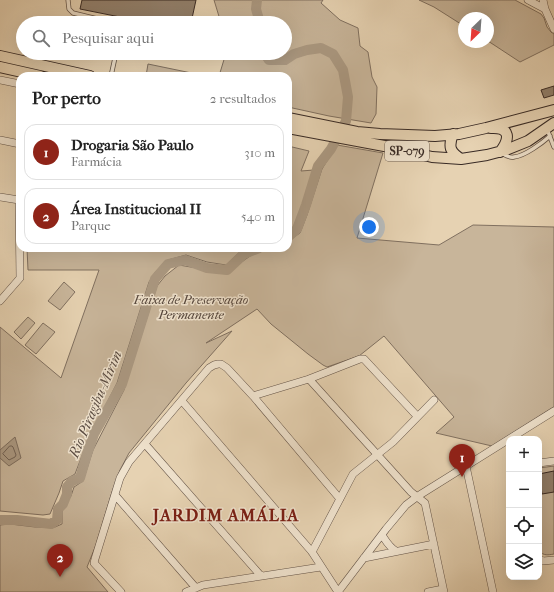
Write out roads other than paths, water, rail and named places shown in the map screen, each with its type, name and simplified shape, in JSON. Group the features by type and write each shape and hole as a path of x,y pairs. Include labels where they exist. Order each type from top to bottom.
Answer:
{"main road":[{"path":"0,56 16,60"},
{"path":"18,60 72,72"},
{"path":"0,67 22,72"},
{"name":"SP-079","path":"292,129 314,134 355,136 380,134 435,136 486,128 554,110"},
{"name":"SP-079","path":"292,119 325,126 395,148 432,157 461,160 500,152 528,141 550,129"},
{"path":"486,128 502,129 506,133 507,140 500,152"},
{"path":"453,134 450,143 451,149 454,155 461,160"}],"street":[{"path":"528,0 545,9"},
{"path":"543,0 545,9 554,29"},
{"path":"0,80 16,83"},
{"path":"0,140 16,143"},
{"path":"0,197 16,198"},
{"path":"0,301 20,278 20,252"},
{"path":"253,396 309,379 360,359 364,359 417,416"},
{"path":"121,592 94,564 120,478 129,462 209,368 214,365 221,364 227,368 253,396 340,499"},
{"path":"309,379 411,492 425,503 444,590 428,592"},
{"path":"312,552 354,474 393,442 434,400"},
{"path":"182,401 312,552 338,592 406,505 418,496 506,442"},
{"path":"516,436 554,411"},
{"path":"145,444 261,576"},
{"path":"542,463 554,461"},
{"path":"466,466 493,592"},
{"path":"115,495 196,588"},
{"path":"110,512 120,508 129,512"},
{"path":"300,538 309,540 320,535"},
{"path":"382,535 392,549 396,551"},
{"path":"364,558 434,544"},
{"path":"542,560 554,560"},
{"path":"186,592 203,585 322,567"},
{"path":"331,582 336,585 345,583"}],"lane":[{"path":"68,0 68,9 73,13 85,16"},
{"path":"112,72 114,60"},
{"path":"550,129 554,147"}],"water":[{"path":"15,437 21,458 9,466 0,458 0,450"}],"waterway":[{"name":"Rio Piragibu-Mirim","path":"257,0 256,9 258,16"},
{"name":"Rio Piragibu-Mirim","path":"292,55 307,50 321,48 333,54 343,70 348,97 346,121 331,149 318,166 297,229 292,233"},
{"name":"Rio Piragibu-Mirim","path":"269,60 285,60"},
{"name":"Rio Piragibu-Mirim","path":"0,520 17,520 51,524 57,520 58,509 63,504 67,494 67,487 72,481 80,478 94,434 122,384 155,279 168,264 185,260 207,268 227,270 244,254 249,252"}],"place":[{"name":"Drogaria São Paulo","path":"462,477"},
{"name":"Área Institucional II","path":"60,577"}],"district":[{"name":"JARDIM AMÁLIA","path":"226,515"}],"park label":[{"name":"Faixa de Preservação Permanente","path":"191,306"}]}
